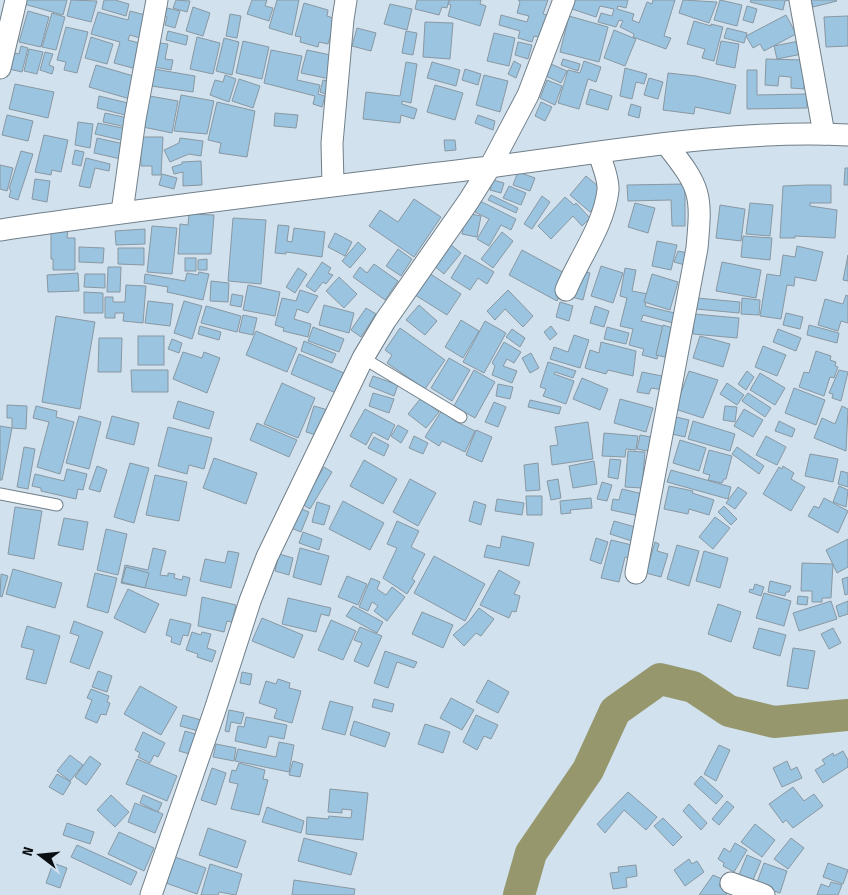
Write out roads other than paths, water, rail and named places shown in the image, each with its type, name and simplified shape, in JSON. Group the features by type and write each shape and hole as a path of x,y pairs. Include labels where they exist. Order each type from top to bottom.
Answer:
{"street":[{"path":"0,68 16,0"},
{"path":"122,212 135,120 157,0"},
{"path":"333,185 332,143 342,19 346,0"},
{"path":"151,895 215,710 250,601 267,557 363,358 385,321 490,166 528,95 564,0"},
{"path":"800,0 824,134"},
{"path":"0,230 333,185 667,145 754,136 848,135"},
{"path":"636,573 697,248 701,209 697,188 685,168 667,145"},
{"path":"566,290 577,264 600,221 608,189 599,153"},
{"path":"731,883 764,895"}],"lane":[{"path":"363,358 461,417"},
{"path":"0,494 58,505"}],"waterway":[{"path":"519,895 531,853 588,770 615,711 660,679 693,687 729,711 774,722 848,715"}]}
